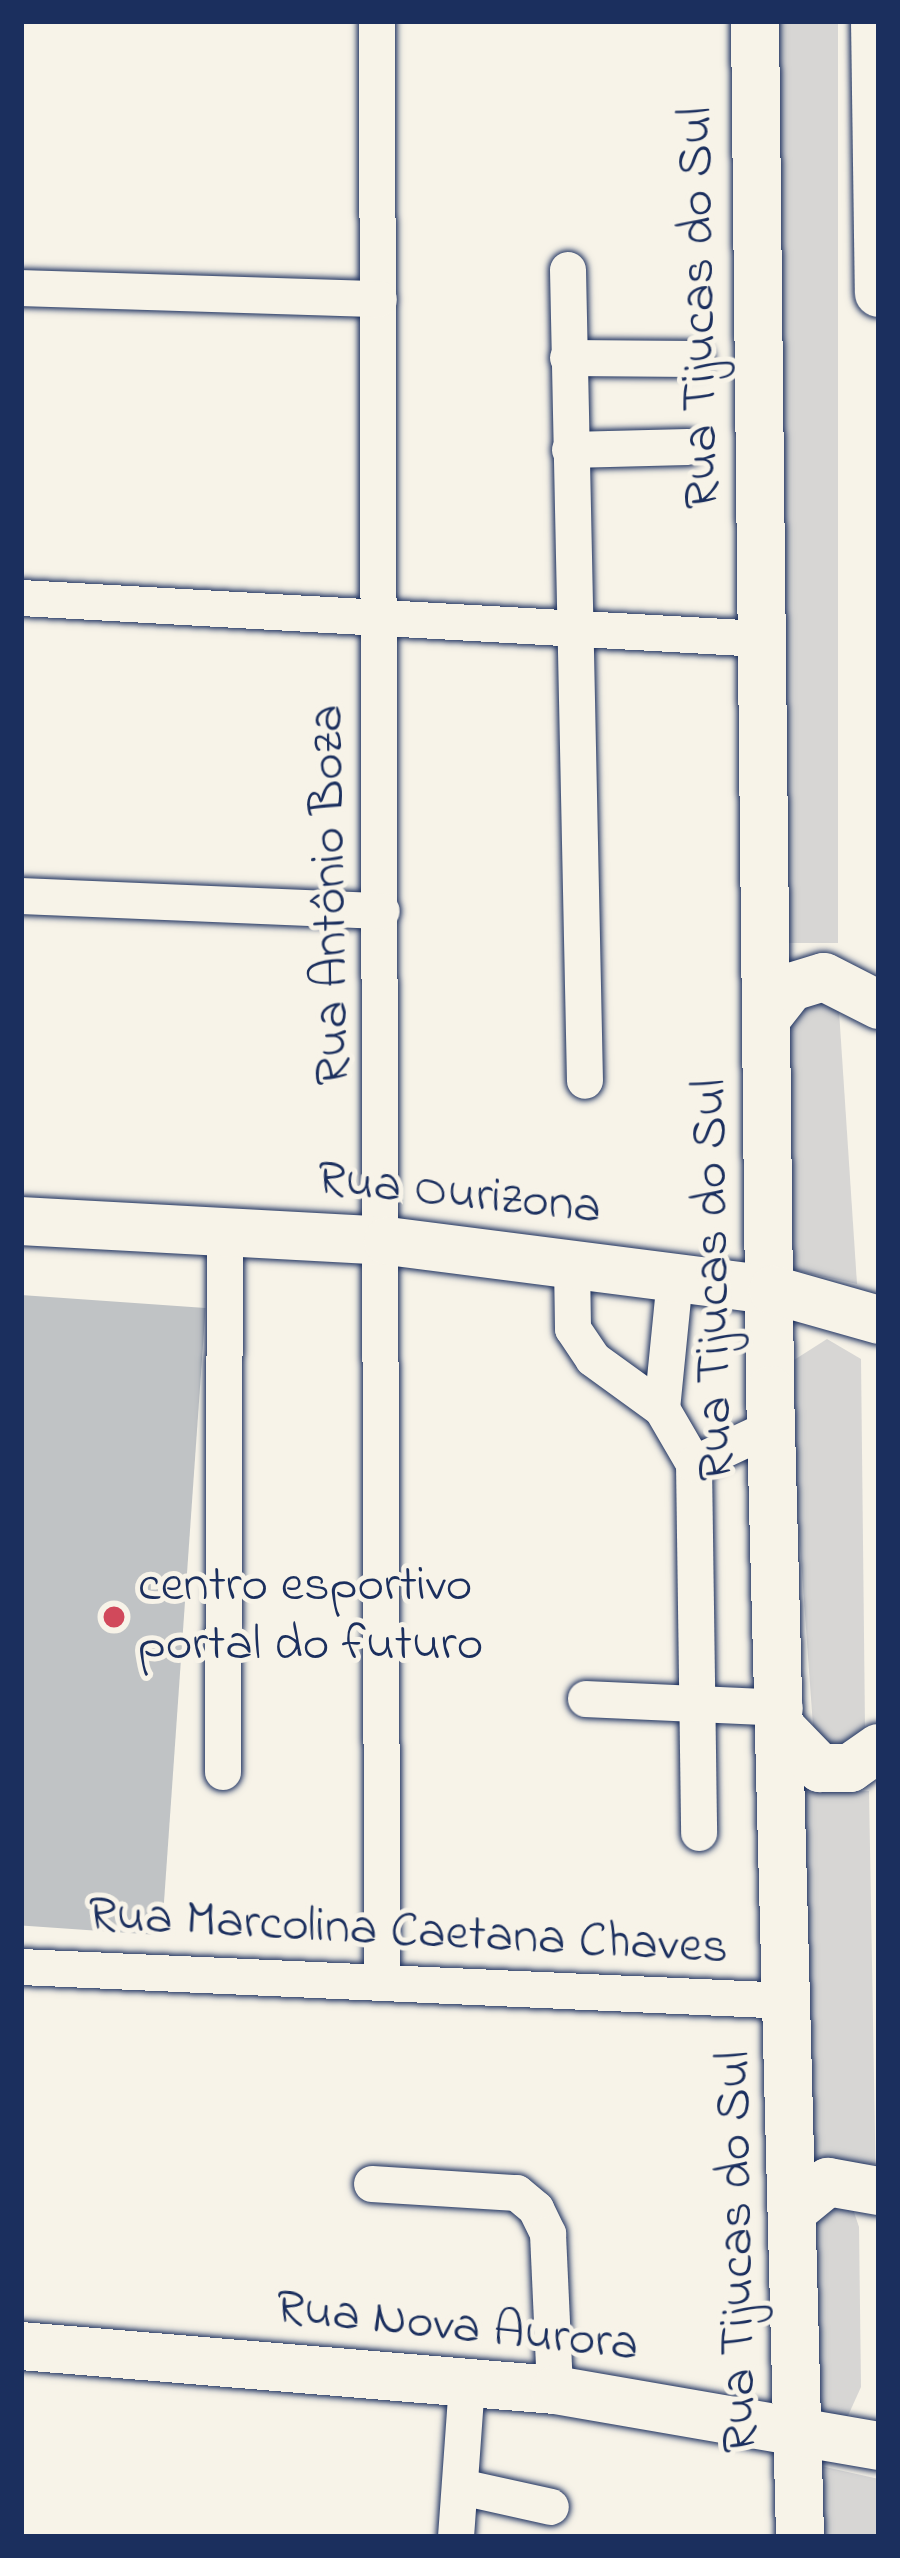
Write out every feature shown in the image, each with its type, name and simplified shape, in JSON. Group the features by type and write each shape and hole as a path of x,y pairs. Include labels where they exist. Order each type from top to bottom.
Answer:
{"main road":[{"name":"Rua Tijucas do Sul","path":"755,21 771,1428 786,1721 800,2537"},
{"path":"876,45 879,293"},
{"path":"769,1015 791,988 824,977 879,1005"},
{"name":"Rua Ourizona","path":"21,1222 388,1240 773,1290 879,1320"},
{"path":"786,1721 806,1760 837,1770 879,1748"},
{"path":"795,2209 828,2182 879,2191"},
{"name":"Rua Nova Aurora","path":"21,2346 555,2390 800,2428 879,2446"}],"street":[{"name":"Rua Antônio Boza","path":"377,21 388,1240 382,1983"},
{"path":"568,270 585,1082"},
{"path":"21,288 379,299"},
{"path":"568,358 696,359"},
{"path":"570,450 688,447"},
{"path":"21,598 380,623 762,639"},
{"path":"21,896 382,910"},
{"path":"223,1772 226,1230"},
{"path":"572,1264 573,1329 592,1358 662,1409 694,1465 702,1698 699,1833"},
{"path":"662,1409 675,1278"},
{"path":"694,1465 771,1428"},
{"path":"586,1699 702,1698 786,1721"},
{"name":"Rua Marcolina Caetana Chaves","path":"21,1967 791,2001"},
{"path":"372,2184 517,2193 536,2209 548,2234 555,2390"},
{"path":"456,2537 467,2383"},
{"path":"461,2487 551,2507"}],"shaded area":[{"path":"771,21 838,21 838,943 771,943"},
{"path":"812,997 839,1011 857,1284 793,1270 787,1015"},
{"path":"827,1339 861,1359 865,1727 851,1745 830,1746 813,1726 795,1475 794,1360"},
{"path":"869,1791 876,2164 810,2165 803,1792"},
{"path":"814,2204 853,2209 859,2227 861,2387 847,2418 812,2416"},
{"path":"812,2464 879,2479 879,2537 814,2537"}],"building":[{"name":"centro esportivo portal do futuro","path":"21,1295 206,1308 162,1935 21,1926"}],"place":[{"name":"centro esportivo portal do futuro","path":"114,1617"}]}
